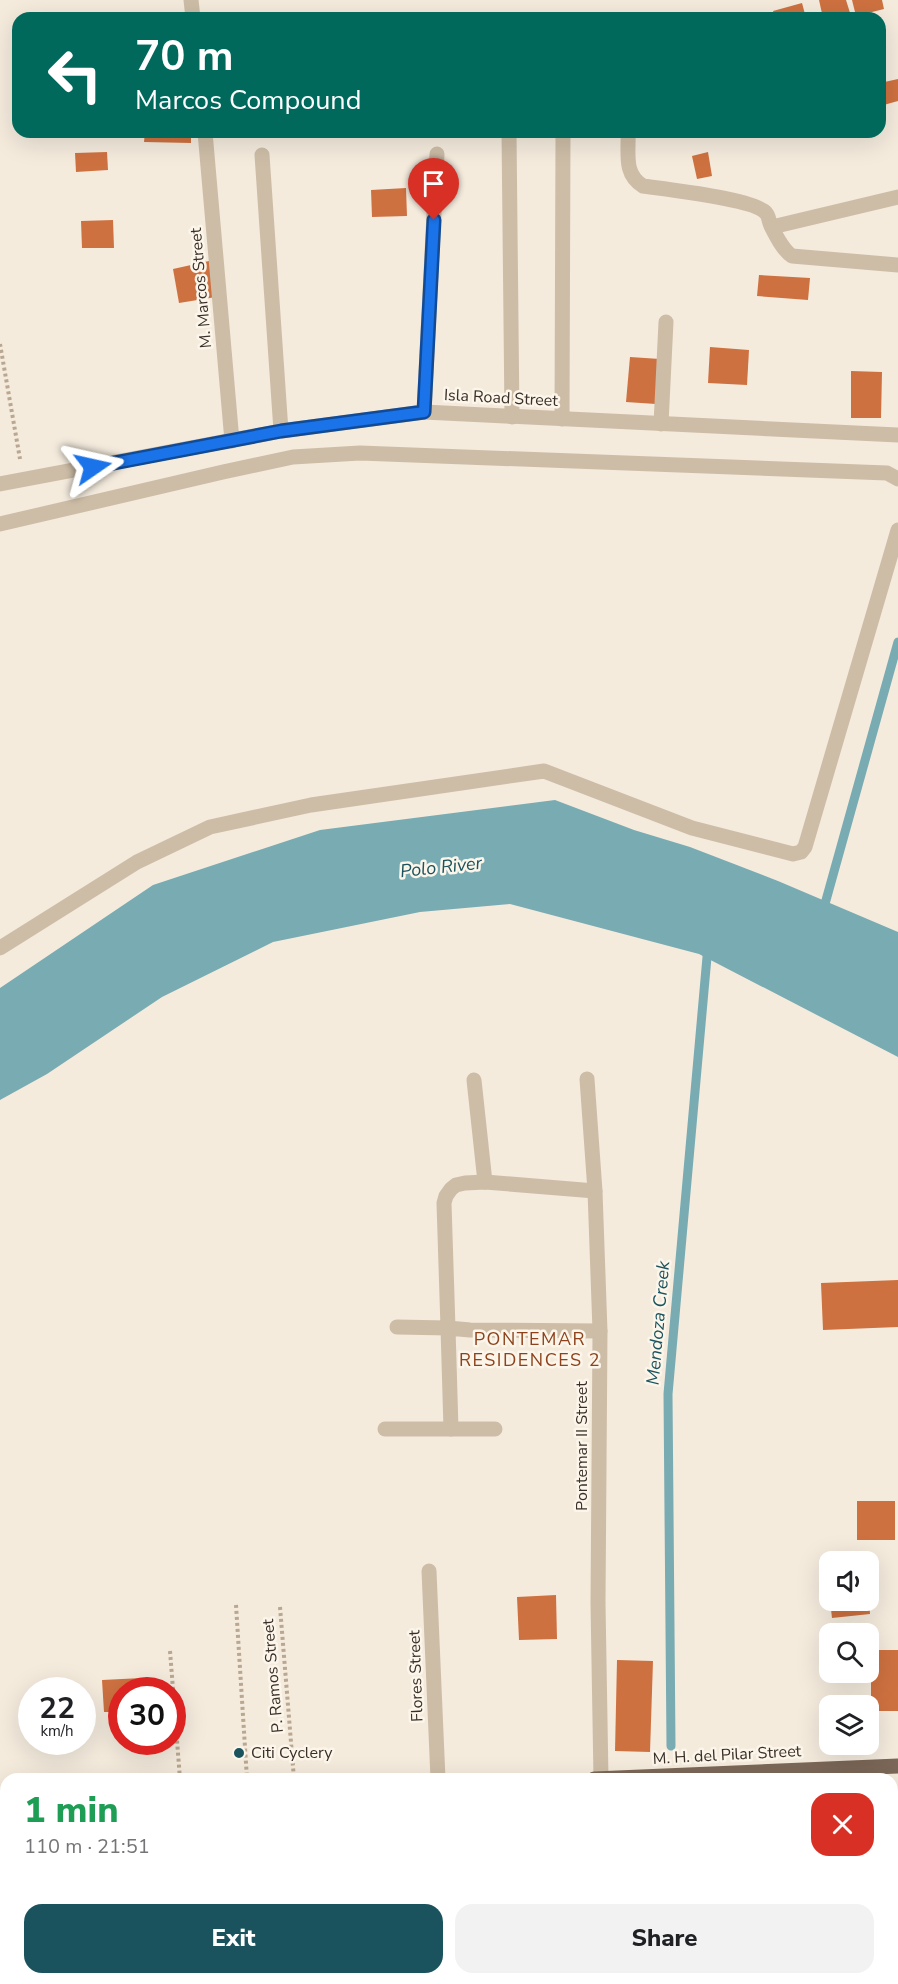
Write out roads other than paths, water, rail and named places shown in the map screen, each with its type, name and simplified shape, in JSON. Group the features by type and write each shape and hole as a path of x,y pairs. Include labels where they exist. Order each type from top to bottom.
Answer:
{"main road":[{"name":"M. H. del Pilar Street","path":"790,1773 898,1766"}],"street":[{"name":"M. Marcos Street","path":"206,138 232,441"},
{"path":"508,138 512,417"},
{"path":"562,419 563,138"},
{"path":"628,138 629,170 634,180 643,186 728,199 758,207 766,212 786,252 792,256 898,265"},
{"path":"424,412 437,154"},
{"path":"262,155 281,431"},
{"path":"772,227 898,197"},
{"path":"661,424 666,322"},
{"name":"Isla Road Street","path":"0,484 281,431 424,412 898,435"},
{"path":"0,524 212,474 293,458 360,453 887,473 898,479"},
{"path":"0,948 137,862 210,827 311,805 544,771 692,828 793,854 801,852 805,847 898,530"},
{"name":"Pontemar II Street","path":"587,1079 595,1191 600,1331 598,1603 601,1773"},
{"path":"474,1080 485,1182"},
{"path":"451,1429 444,1203 446,1196 456,1185 485,1182 595,1191"},
{"path":"397,1327 600,1331"},
{"path":"385,1429 495,1429"},
{"name":"Flores Street","path":"429,1571 438,1773"}],"water":[{"name":"Polo River","path":"555,800 634,830 690,847 778,881 898,932 898,1057 699,954 510,904 420,912 273,942 162,997 47,1074 0,1100 0,988 153,885 320,830"}],"waterway":[{"path":"823,911 898,642"},
{"name":"Mendoza Creek","path":"671,1746 668,1394 708,946"}],"place":[{"name":"Citi Cyclery","path":"239,1753"}],"district":[{"name":"PONTEMAR RESIDENCES 2","path":"530,1349"}]}
